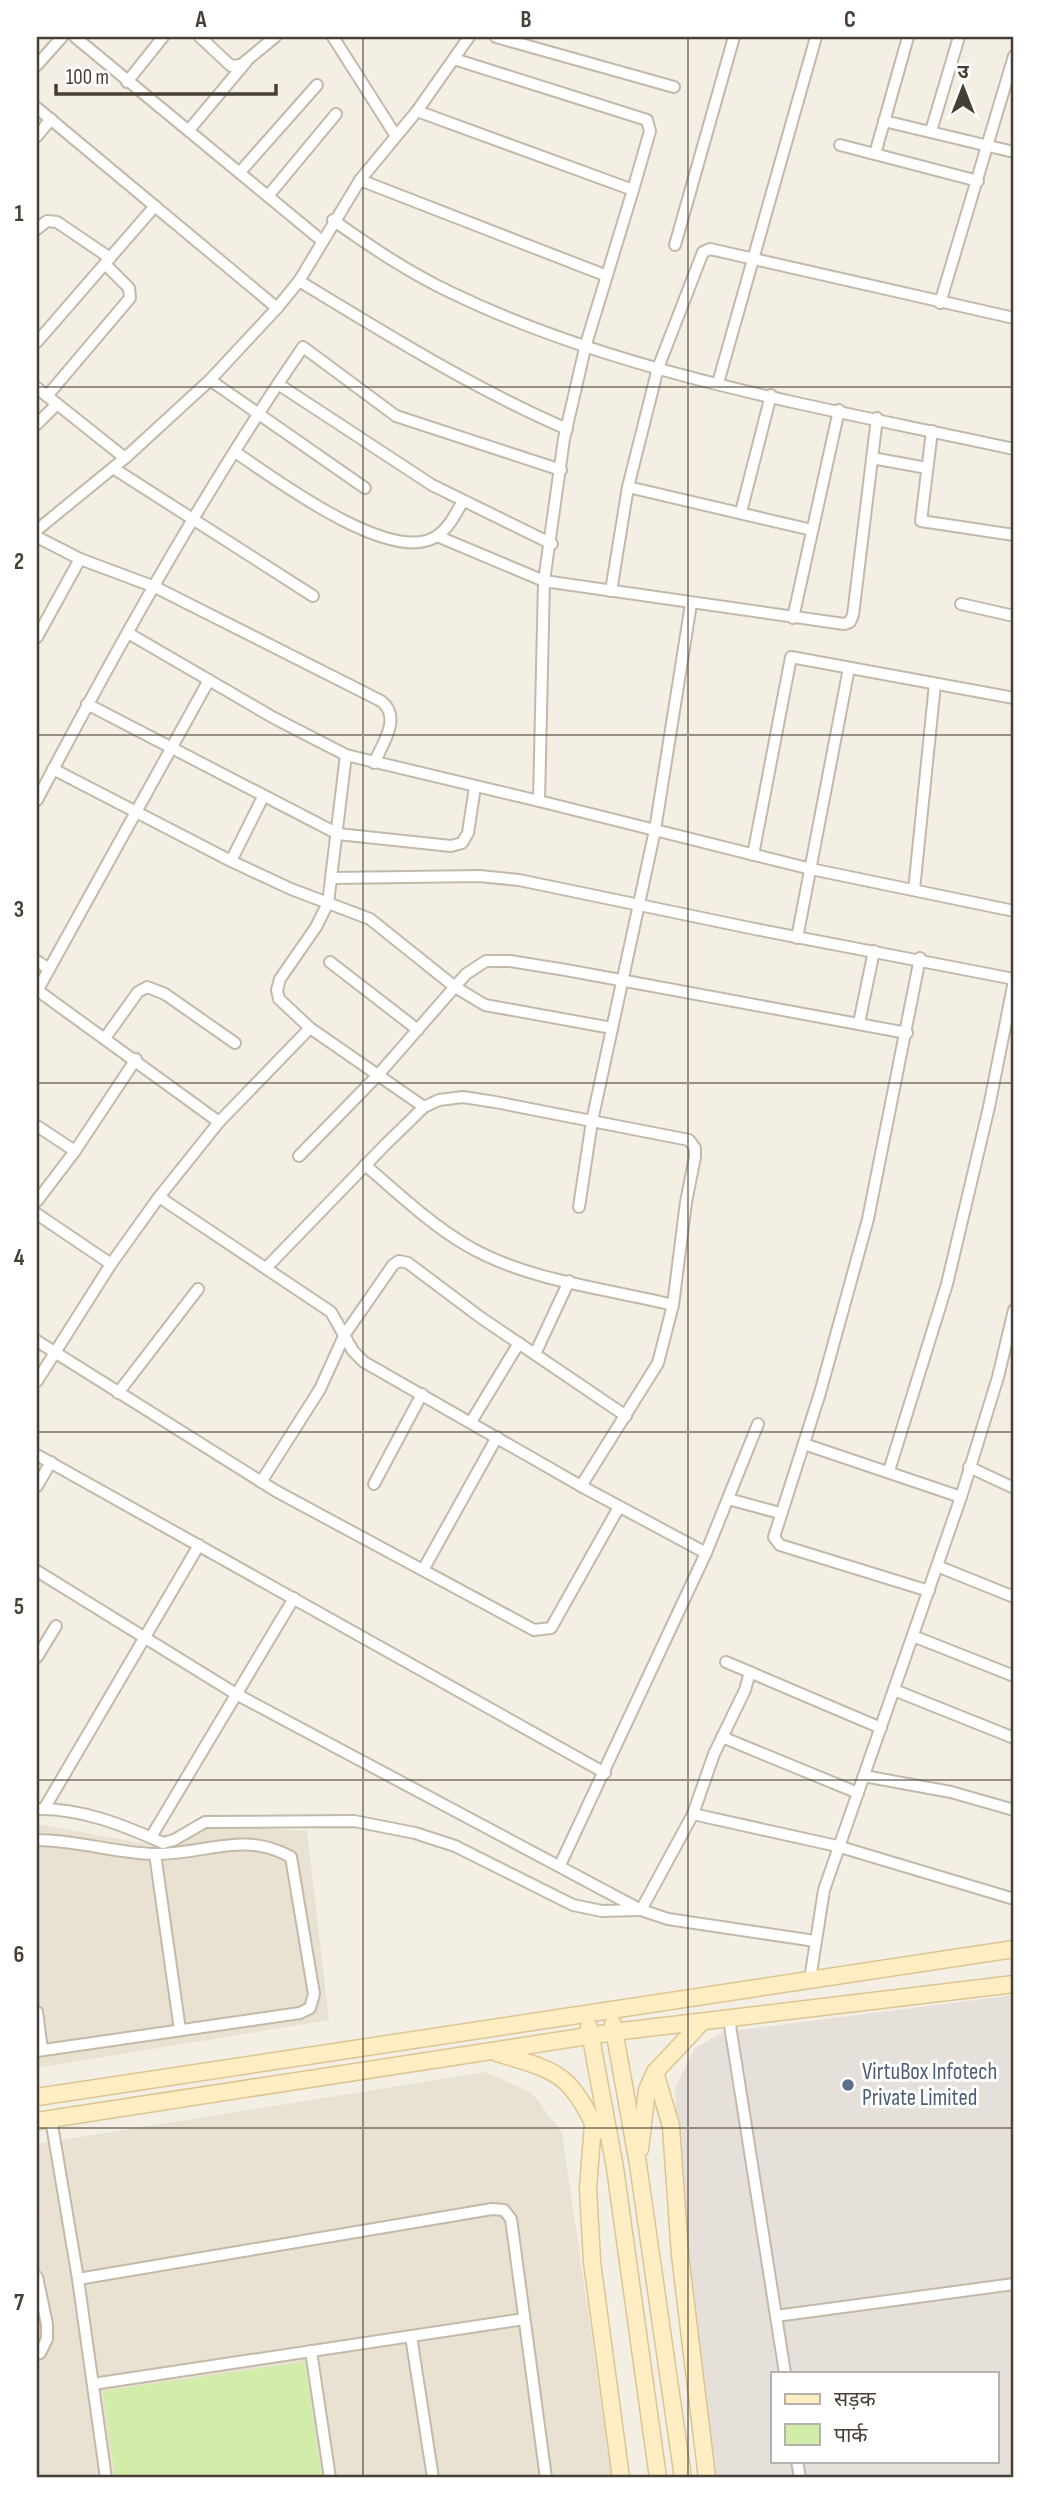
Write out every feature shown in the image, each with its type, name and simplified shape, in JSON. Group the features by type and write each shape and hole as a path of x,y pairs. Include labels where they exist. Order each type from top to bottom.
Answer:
{"street":[{"path":"37,65 61,37"},
{"path":"75,37 321,240"},
{"path":"127,82 163,37"},
{"path":"200,37 231,66 246,62"},
{"path":"189,130 246,62 275,37"},
{"path":"333,37 396,136"},
{"path":"37,530 125,458 210,380 277,308 299,281 333,220 360,180 417,111 469,37"},
{"path":"496,37 674,87"},
{"path":"675,245 734,37"},
{"path":"718,383 816,37"},
{"path":"875,154 908,37"},
{"path":"931,131 959,37"},
{"path":"940,303 1014,56"},
{"path":"454,59 647,120 650,131 586,344 567,429 552,544 544,581 539,801"},
{"path":"240,172 317,85"},
{"path":"37,107 277,308"},
{"path":"417,111 633,190"},
{"path":"268,196 336,114"},
{"path":"37,136 51,119"},
{"path":"884,121 1014,152"},
{"path":"840,145 978,181"},
{"path":"360,180 607,276"},
{"path":"37,342 155,206"},
{"path":"333,220 385,257 449,292 522,323 657,368 1014,449"},
{"path":"37,229 47,221 57,222 108,261 129,288 130,298 47,396"},
{"path":"611,591 628,487 657,368 703,252 710,249 751,261 1014,318"},
{"path":"299,281 444,370 501,401 567,429"},
{"path":"37,800 87,704 193,519 303,347 396,415 561,470"},
{"path":"210,380 365,488"},
{"path":"278,384 378,451 463,501 552,544"},
{"path":"37,388 125,458"},
{"path":"741,512 771,395"},
{"path":"37,424 57,404"},
{"path":"793,618 839,410"},
{"path":"437,536 544,581 844,624 850,622 853,615 877,418"},
{"path":"932,431 921,521 1014,535"},
{"path":"235,452 334,516 365,532 397,540 422,541 437,536 463,501"},
{"path":"872,458 927,468"},
{"path":"113,468 313,596"},
{"path":"628,487 812,530"},
{"path":"37,537 80,559 155,587 388,707 392,722 374,763"},
{"path":"37,637 80,559"},
{"path":"579,1207 592,1121 655,830 691,604"},
{"path":"961,604 1014,616"},
{"path":"128,633 274,718 346,755 811,869 1014,911"},
{"path":"753,855 791,657 1014,698"},
{"path":"797,937 849,668"},
{"path":"209,680 37,991 136,1059 219,1122"},
{"path":"914,890 935,684"},
{"path":"87,704 338,834 451,846 462,843 468,833 475,787"},
{"path":"346,755 328,903 316,927 280,979 277,990 279,999 310,1028 424,1107"},
{"path":"53,769 135,814 231,861 370,919 456,987 485,1005 612,1028"},
{"path":"231,861 263,797"},
{"path":"333,878 479,876 519,880 797,937 920,958 1014,980 986,1119 947,1284 889,1471"},
{"path":"859,1023 874,951"},
{"path":"920,958 868,1219 804,1444 774,1537 780,1545 929,1591"},
{"path":"37,961 49,969"},
{"path":"299,1156 378,1075 466,974 486,961 510,961 623,980 907,1033"},
{"path":"330,962 418,1030"},
{"path":"105,1038 138,992 147,987 166,993 235,1044"},
{"path":"37,1381 111,1264 159,1197 219,1122 310,1028"},
{"path":"37,1201 75,1151 136,1059"},
{"path":"267,1267 365,1164 424,1107 439,1100 463,1097 689,1140 695,1148 673,1305 658,1363 580,1486"},
{"path":"37,1126 75,1151"},
{"path":"365,1164 432,1224 468,1247 521,1269 673,1305"},
{"path":"159,1197 331,1312 353,1351 364,1362 580,1486 706,1553"},
{"path":"37,1214 111,1264"},
{"path":"261,1482 320,1389 345,1334 393,1265 399,1261 408,1263 626,1416"},
{"path":"535,1354 569,1281"},
{"path":"118,1393 198,1289"},
{"path":"810,1979 824,1890 837,1846 961,1497 998,1377 1014,1310"},
{"path":"37,1341 261,1482 534,1630 551,1628 619,1507"},
{"path":"471,1422 519,1343"},
{"path":"374,1484 422,1394"},
{"path":"560,1865 706,1553 758,1424"},
{"path":"423,1570 497,1437"},
{"path":"804,1444 961,1497"},
{"path":"37,1455 605,1773"},
{"path":"37,1486 51,1462"},
{"path":"969,1467 1014,1488"},
{"path":"728,1499 780,1513"},
{"path":"41,1809 199,1545"},
{"path":"937,1566 1014,1597"},
{"path":"37,1571 236,1694 640,1910 668,1919 815,1941"},
{"path":"151,1837 294,1598"},
{"path":"37,1657 56,1626"},
{"path":"913,1636 1014,1676"},
{"path":"726,1662 881,1728"},
{"path":"640,1910 692,1814 750,1672"},
{"path":"894,1690 1014,1738"},
{"path":"722,1737 858,1793"},
{"path":"864,1776 951,1793 1014,1810"},
{"path":"41,1809 60,1808 100,1818 163,1843 174,1840 205,1822 354,1821 415,1833 455,1846 573,1905 602,1911 640,1910"},
{"path":"692,1814 837,1846 1014,1899"},
{"path":"37,1840 155,1854 242,1842 273,1847 291,1857 314,1994 310,2008 300,2013 39,2050 37,2012"},
{"path":"155,1854 180,2031"},
{"path":"37,2097 1014,1949"},
{"path":"106,2478 78,2279 44,2120 614,2032 1014,1984"},
{"path":"611,2011 638,2164 683,2478"},
{"path":"588,2014 615,2168 659,2478"},
{"path":"729,2018 785,2372"},
{"path":"638,2164 647,2090 655,2072 702,2022"},
{"path":"491,2051 554,2070 583,2100 615,2168"},
{"path":"655,2072 671,2126 680,2255 707,2478"},
{"path":"593,2124 588,2188 592,2262 621,2478"},
{"path":"78,2279 492,2209 505,2210 511,2219 545,2478"},
{"path":"37,2277 47,2339 37,2354"},
{"path":"776,2316 1014,2284"},
{"path":"93,2384 524,2319"},
{"path":"411,2336 433,2478"},
{"path":"311,2351 330,2478"}],"shaded area":[{"path":"37,1824 174,1849 210,1826 307,1831 329,2020 37,2068"},
{"path":"1014,1995 1014,2478 707,2478 688,2351 675,2088 695,2048 724,2032"},
{"path":"485,2072 532,2093 562,2133 612,2478 37,2478 37,2144"}],"green space":[{"path":"305,2362 322,2478 115,2478 103,2391"}],"place":[{"name":"VirtuBox Infotech Private Limited","path":"848,2085"}]}
